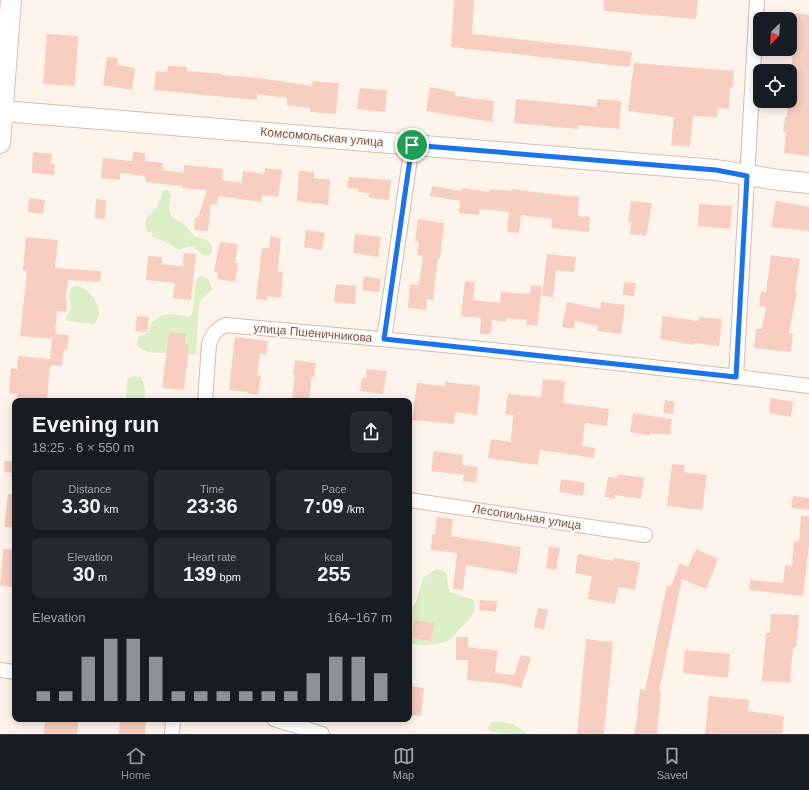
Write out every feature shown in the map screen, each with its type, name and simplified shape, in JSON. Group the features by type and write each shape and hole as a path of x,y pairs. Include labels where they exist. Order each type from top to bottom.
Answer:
{"street":[{"path":"0,143 11,0"},
{"path":"736,377 757,0"},
{"name":"Комсомольская улица","path":"3,111 716,170 747,176 809,182"},
{"path":"384,339 412,145"},
{"name":"улица Пшеничникова","path":"205,398 209,344 211,336 217,329 225,325 384,339 809,386"},
{"name":"Лесопильная улица","path":"412,500 645,535"},
{"path":"0,670 12,672"},
{"path":"172,734 173,722"},
{"path":"284,722 322,734"}],"green space":[{"path":"168,190 171,195 169,209 172,217 185,225 194,236 207,240 211,245 212,250 210,255 204,256 195,248 190,246 179,250 166,242 152,237 152,231 148,233 146,228 146,219 157,207 163,191"},
{"path":"199,276 207,278 212,289 201,300 199,305 196,353 192,355 147,352 141,349 137,344 138,337 148,332 152,322 162,315 171,314 188,316 192,314 196,282"},
{"path":"77,286 87,291 96,301 99,313 98,319 94,324 68,321 65,319 71,308 69,295 70,290 72,287"},
{"path":"134,376 141,377 145,389 144,398 126,398 128,379"},
{"path":"436,569 444,571 447,577 450,592 474,600 475,610 473,614 451,639 445,642 429,645 412,644 412,608 424,577"},
{"path":"492,722 511,724 527,734 489,731 488,727"}],"building":[{"path":"454,0 474,0 472,34 632,52 630,67 451,47"},
{"path":"604,0 698,0 696,19 604,11"},
{"path":"797,13 809,15 809,156 784,153 786,132 783,132 788,108 797,108 797,64 792,64 792,56 797,56"},
{"path":"47,34 78,36 75,86 43,84"},
{"path":"107,57 118,58 117,65 135,68 132,90 103,85"},
{"path":"634,63 734,71 733,88 730,87 729,109 717,108 717,117 693,116 690,147 671,145 674,117 628,111"},
{"path":"168,66 187,67 187,71 259,78 312,86 313,81 339,83 336,114 310,112 310,108 287,105 287,98 257,94 257,100 154,90 156,71 167,72"},
{"path":"430,87 455,92 455,96 494,101 492,122 426,111"},
{"path":"360,88 387,90 385,112 357,109"},
{"path":"516,99 597,107 597,99 621,101 619,129 578,125 578,129 514,123"},
{"path":"33,152 52,154 51,164 55,164 54,175 32,173"},
{"path":"133,152 145,153 145,161 163,163 163,170 184,173 184,165 223,169 222,180 242,183 243,171 264,174 265,168 282,170 278,197 262,195 261,202 219,196 216,205 211,204 208,231 194,230 195,218 198,218 207,190 182,188 182,186 145,182 145,176 120,173 120,180 101,178 103,158 132,161"},
{"path":"299,171 314,172 314,178 330,180 328,205 297,201"},
{"path":"349,177 391,180 389,200 369,198 369,193 358,192 358,189 347,188"},
{"path":"432,186 461,191 462,188 490,192 490,189 512,191 513,189 579,197 578,216 590,217 589,232 551,228 552,219 521,215 519,233 507,232 509,212 479,209 479,215 459,213 460,201 430,196"},
{"path":"29,198 45,200 43,214 28,212"},
{"path":"96,199 106,200 105,219 95,218"},
{"path":"631,201 652,203 646,236 630,234 631,222 628,222"},
{"path":"776,201 809,207 809,231 771,227"},
{"path":"699,204 732,206 730,229 698,226"},
{"path":"418,219 444,223 433,300 427,299 426,310 408,308 410,284 419,285 423,256 417,255 419,242 415,241"},
{"path":"306,230 325,233 322,250 304,247"},
{"path":"355,234 381,237 378,257 353,253"},
{"path":"271,236 281,238 278,271 283,272 281,298 267,296 267,300 256,299 262,248 269,248"},
{"path":"26,237 58,240 55,268 101,271 100,282 68,280 65,301 67,301 66,312 57,311 55,334 69,335 67,350 64,350 62,366 50,365 47,398 17,398 17,394 9,393 11,368 17,369 18,356 50,359 52,339 20,336 27,271 23,270"},
{"path":"220,242 238,244 235,263 238,263 235,282 217,279 218,273 214,272"},
{"path":"184,253 196,254 191,300 173,298 175,283 146,280 148,256 162,257 162,264 183,266"},
{"path":"547,254 576,257 574,272 556,270 553,297 542,296"},
{"path":"771,255 800,259 795,291 797,291 789,333 793,333 791,352 754,348 756,329 762,329 766,307 759,306 761,291 766,292"},
{"path":"364,276 381,279 379,292 362,290"},
{"path":"465,281 475,282 473,300 500,303 501,292 530,294 531,285 542,286 537,326 526,325 527,320 506,318 506,322 492,320 491,334 480,334 481,318 461,316"},
{"path":"624,282 636,283 634,296 623,295"},
{"path":"336,284 356,286 355,304 334,302"},
{"path":"567,302 600,309 601,302 625,305 621,334 597,331 598,326 575,321 574,329 562,327"},
{"path":"137,316 149,317 147,332 135,331"},
{"path":"663,316 699,321 699,317 722,319 719,346 694,343 694,345 660,339"},
{"path":"169,332 186,334 185,344 189,345 184,390 162,388"},
{"path":"235,337 268,341 266,355 260,354 257,375 261,376 258,395 229,390"},
{"path":"295,360 316,363 314,377 312,376 309,398 292,398 295,374 293,374"},
{"path":"367,369 387,371 383,394 360,391 362,378 366,378"},
{"path":"543,379 565,381 563,403 609,409 607,426 585,423 582,446 595,448 594,458 540,450 538,465 488,458 491,439 511,442 513,415 505,414 508,394 541,397"},
{"path":"445,382 480,386 477,415 455,412 454,424 412,420 417,383 445,386"},
{"path":"771,398 793,402 791,417 769,413"},
{"path":"665,400 675,402 673,414 663,413"},
{"path":"633,413 672,419 670,435 650,433 650,436 630,432"},
{"path":"434,451 463,455 462,465 478,467 476,483 463,481 464,475 431,471"},
{"path":"5,461 12,462 12,473 4,472"},
{"path":"672,464 685,465 684,472 707,475 702,510 667,506"},
{"path":"618,474 644,478 641,499 615,495 615,499 605,497 608,477 617,478"},
{"path":"561,479 585,483 583,496 559,492"},
{"path":"8,494 12,494 12,528 4,527"},
{"path":"793,496 809,498 809,510 791,508"},
{"path":"801,516 809,516 809,545 803,596 749,590 750,580 783,583 785,565 792,566 794,541 799,542"},
{"path":"437,517 453,519 451,536 521,547 517,574 466,565 463,590 453,589 457,553 431,550 432,534 435,534"},
{"path":"549,546 560,548 556,570 546,568"},
{"path":"3,549 12,550 12,587 0,586"},
{"path":"696,549 718,559 706,589 682,579 659,691 661,691 657,734 635,734 640,689 645,690 667,585 671,586 680,563 688,567"},
{"path":"578,554 613,561 614,558 640,562 635,590 618,587 615,604 588,599 592,576 575,573"},
{"path":"480,600 497,601 496,612 479,610"},
{"path":"538,608 548,610 544,630 534,627"},
{"path":"771,614 799,615 796,647 793,647 790,683 762,681 766,633 770,633"},
{"path":"414,620 434,623 431,641 412,638"},
{"path":"456,637 468,637 468,647 498,651 495,673 514,675 521,655 531,658 521,688 505,684 467,680 468,660 456,660"},
{"path":"586,639 613,642 604,734 577,734"},
{"path":"685,650 730,654 728,678 683,673"},
{"path":"412,686 424,688 421,716 412,715"},
{"path":"709,696 749,700 748,711 784,716 782,734 705,734"},
{"path":"45,722 79,722 77,734 44,734"},
{"path":"120,722 146,722 145,734 119,734"}],"route":[{"path":"412,145 716,170 747,176 736,377 384,339 412,145"}]}
